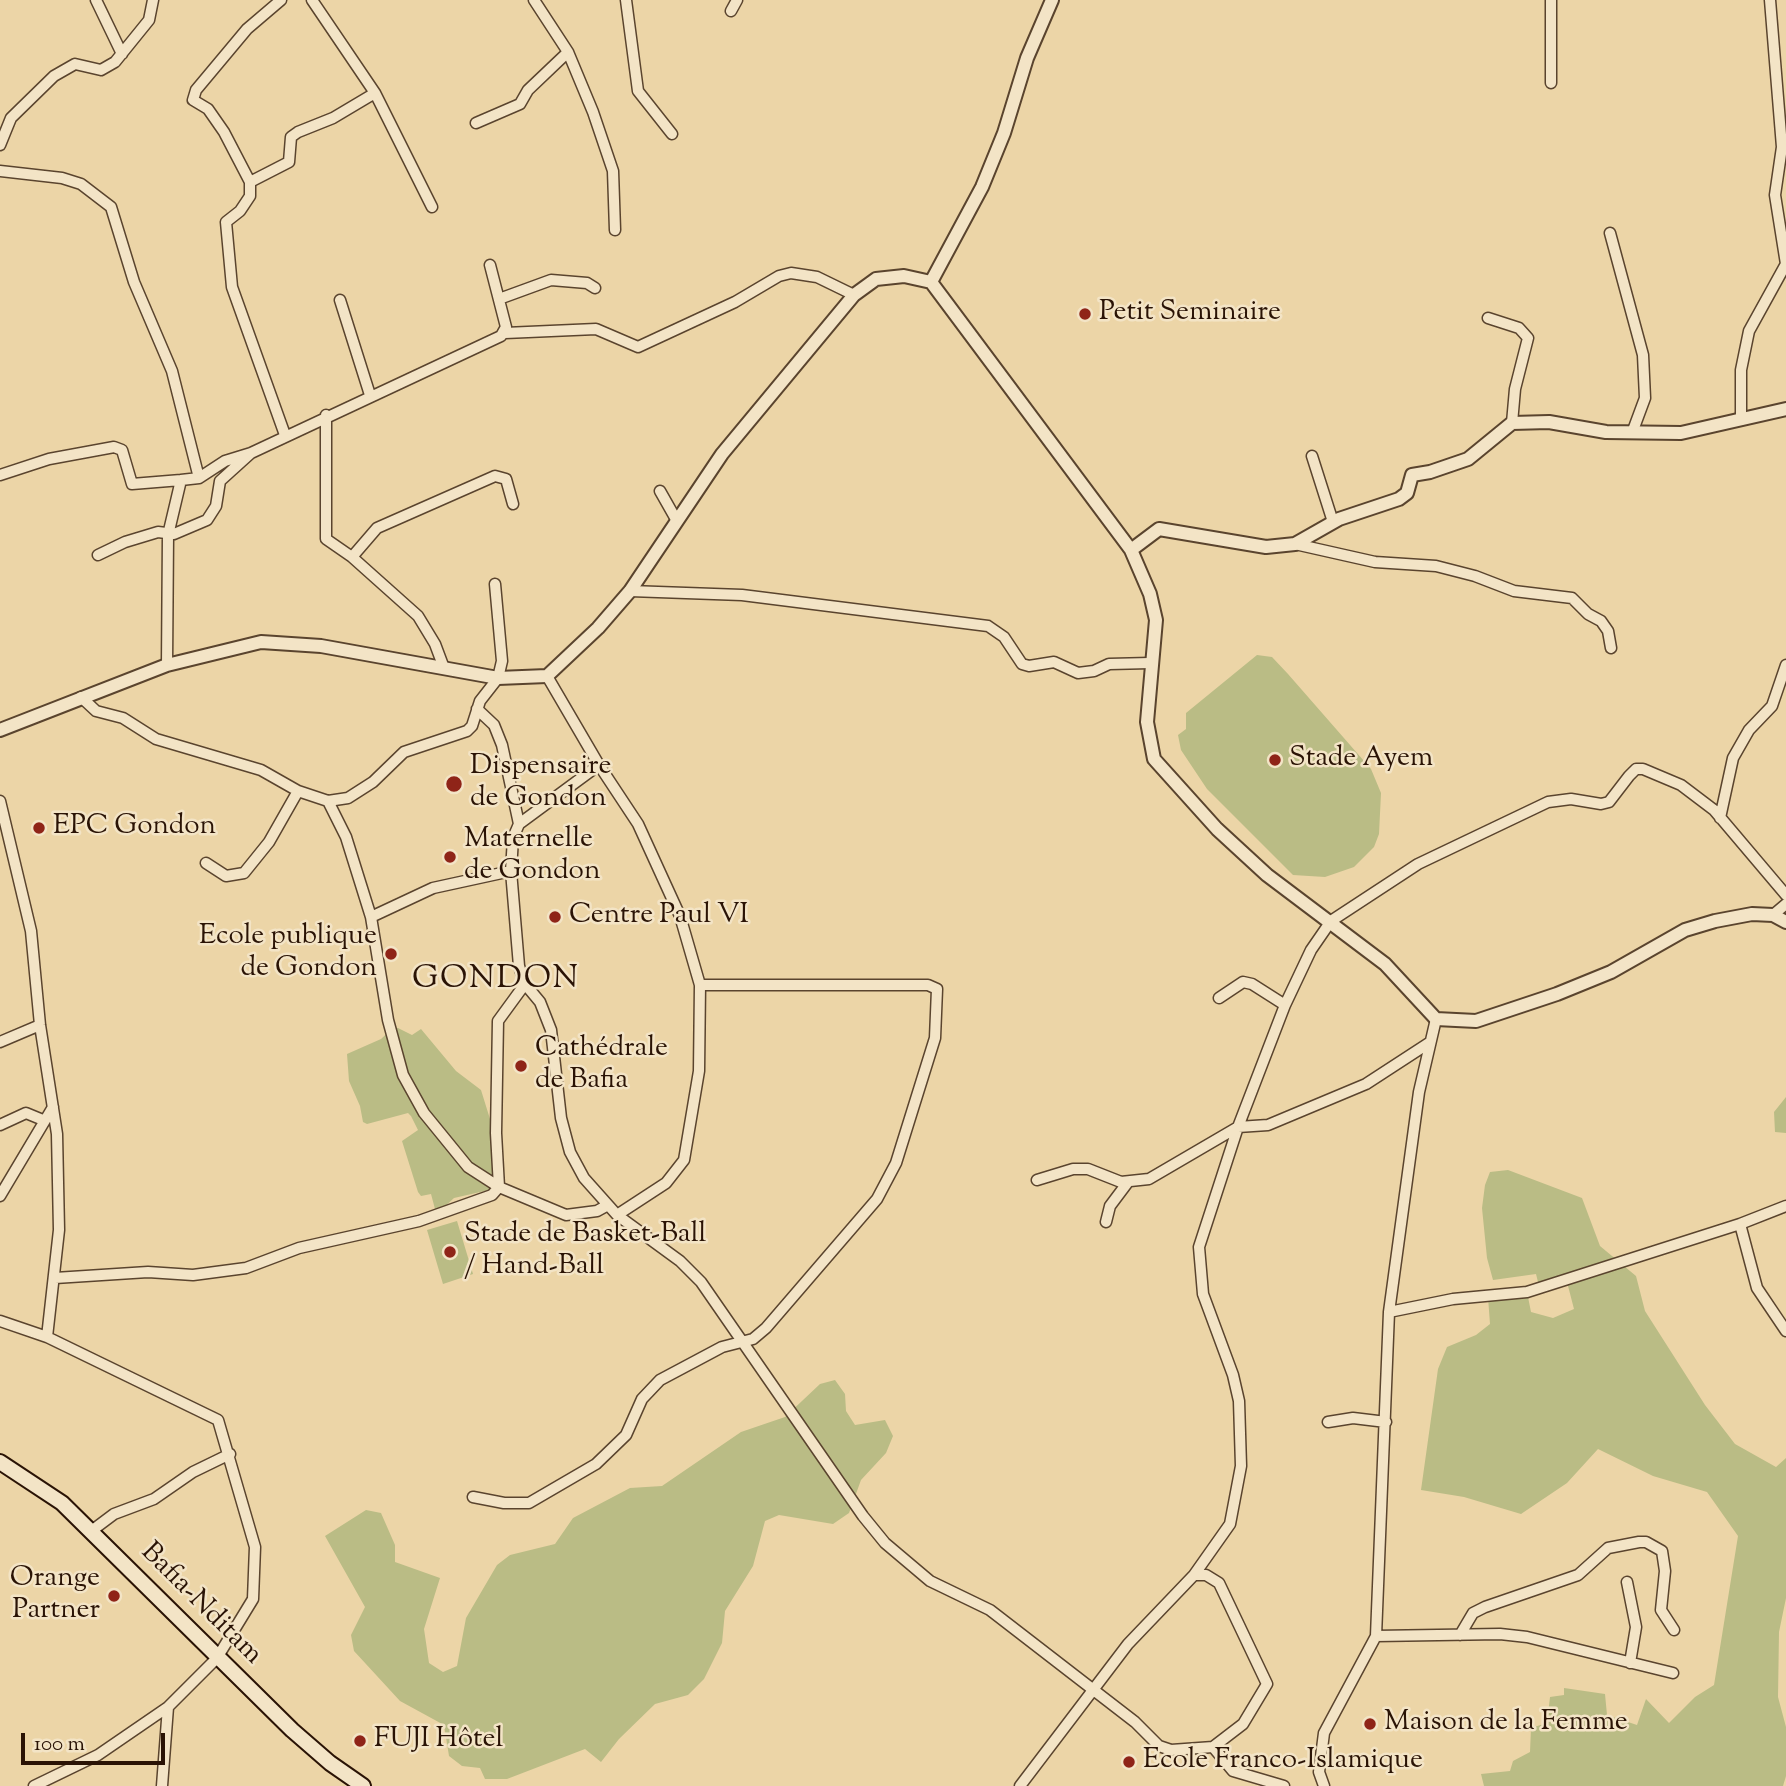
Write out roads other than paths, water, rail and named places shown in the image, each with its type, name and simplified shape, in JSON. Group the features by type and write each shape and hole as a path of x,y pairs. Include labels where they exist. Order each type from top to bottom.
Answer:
{"main road":[{"name":"Bafia-Nditam","path":"0,1462 62,1503 217,1658 320,1755 363,1786"}],"street":[{"path":"96,0 122,54"},
{"path":"0,145 11,118 54,76 75,64 101,70 122,54 149,20 153,0"},
{"path":"281,0 247,29 196,90 193,100 208,109 224,132 250,182 250,196 240,211 226,222 232,287 285,435"},
{"path":"312,0 374,93 432,207"},
{"path":"534,0 568,52 613,171 615,230"},
{"path":"626,0 638,91 672,134"},
{"path":"731,11 737,0"},
{"path":"931,282 982,187 1004,132 1027,58 1052,0"},
{"path":"1551,0 1551,83"},
{"path":"1741,420 1741,370 1749,331 1786,264 1775,195 1782,147 1770,0"},
{"path":"476,123 520,104 528,90 568,52"},
{"path":"250,182 289,162 291,137 333,118 374,93"},
{"path":"0,171 62,178 81,184 111,207 134,282 172,371 200,478"},
{"path":"1610,233 1643,355 1645,398 1632,433"},
{"path":"490,265 505,333"},
{"path":"0,475 49,459 114,447 122,450 132,484 200,478 225,461 251,453 326,415 505,333 596,329 638,347 735,302 779,276 791,274 817,277 854,295"},
{"path":"0,730 167,665 243,645 279,641 498,678 547,676 598,628 630,591 722,454 854,295 876,279 904,276 931,282 1131,550 1150,594 1156,620 1150,663 1147,722 1154,759 1217,829 1267,876 1331,921 1385,964 1436,1019 1476,1021 1495,1015 1611,972 1685,930 1752,914 1773,915 1786,922"},
{"path":"499,299 551,279 587,283 595,289"},
{"path":"340,300 370,395"},
{"path":"1488,317 1519,328 1528,338 1515,388 1512,423"},
{"path":"1295,544 1333,523 1399,499 1407,493 1412,475 1468,459 1512,423 1549,422 1632,433 1698,431 1786,409"},
{"path":"326,415 324,531 331,545 352,557 418,617 435,644 444,668"},
{"path":"98,555 125,542 158,533 169,535 207,520 216,506 220,481 251,453"},
{"path":"1312,456 1333,523"},
{"path":"352,557 377,528 495,475 506,479 513,504"},
{"path":"167,665 169,535 181,481"},
{"path":"660,491 677,521"},
{"path":"1131,550 1159,529 1266,547 1295,544 1375,562 1436,566 1475,576 1514,591 1572,598 1588,614 1601,621 1608,631 1611,648"},
{"path":"81,697 96,711 123,718 149,736 261,769 298,791 328,801 348,798 373,782 404,752 467,731 472,726 482,696 498,678 503,650 495,584"},
{"path":"630,591 742,595 988,626 1004,637 1022,664 1029,666 1054,662 1077,673 1094,671 1109,664 1150,663"},
{"path":"1720,818 1733,758 1749,730 1772,706 1786,665"},
{"path":"547,676 599,765 638,824 680,916 697,965 700,985 699,1071 684,1160 666,1183 617,1215"},
{"path":"477,709 494,726 502,745 519,824"},
{"path":"599,765 519,824 513,838 511,872 519,966 525,984 540,1002 551,1030 561,1118 570,1152 584,1178 617,1215 694,1275 745,1342 850,1497 885,1543 930,1581 990,1610 1164,1749 1213,1747 1243,1724 1267,1684 1219,1583 1206,1575 1194,1575"},
{"path":"1020,1786 1128,1644 1194,1575 1230,1524 1241,1466 1236,1388 1203,1294 1199,1247 1238,1128 1286,1005 1311,950 1331,921 1418,864 1548,802 1558,799 1609,802 1636,769 1649,770 1681,785 1720,818 1786,895"},
{"path":"206,863 226,876 244,873 269,842 298,791"},
{"path":"0,801 31,931 60,1181 55,1278 47,1337"},
{"path":"328,801 350,850 371,918 388,1020 403,1075 424,1113 448,1146 468,1167 499,1187 566,1214 597,1211 608,1205"},
{"path":"371,918 433,888 511,872"},
{"path":"1773,915 1786,904"},
{"path":"1219,998 1243,982 1252,984 1286,1005"},
{"path":"55,1278 148,1272 193,1275 241,1269 308,1245 419,1221 492,1195 499,1187 496,1133 498,1021 525,984"},
{"path":"473,1497 521,1504 563,1486 596,1464 626,1435 642,1398 660,1380 722,1348 745,1342 766,1328 877,1199 896,1163 935,1038 938,1000 936,989 928,985 700,985"},
{"path":"1324,1786 1319,1772 1324,1732 1376,1636 1389,1312 1419,1092 1436,1019"},
{"path":"0,1042 40,1025"},
{"path":"1037,1180 1073,1168 1088,1169 1129,1182 1149,1179 1238,1128 1268,1125 1366,1084 1429,1043"},
{"path":"0,1196 52,1107"},
{"path":"0,1125 26,1113 43,1120"},
{"path":"1106,1222 1110,1206 1129,1182"},
{"path":"1389,1312 1453,1299 1527,1292 1740,1224 1786,1206"},
{"path":"1740,1224 1757,1288 1786,1331"},
{"path":"0,1321 47,1337 212,1415 221,1426 255,1547 256,1590 217,1658 167,1707 98,1755 34,1786"},
{"path":"1328,1422 1353,1419 1386,1422"},
{"path":"90,1532 114,1514 154,1499 193,1472 230,1454"},
{"path":"1460,1635 1474,1614 1485,1606 1578,1575 1608,1548 1639,1542 1646,1542 1662,1551 1665,1571 1661,1610 1674,1630"},
{"path":"1627,1582 1636,1627 1630,1663"},
{"path":"1376,1636 1500,1634 1527,1637 1673,1673"},
{"path":"162,1786 167,1707"},
{"path":"1213,1747 1233,1771 1284,1786"}],"place":[{"name":"Petit Seminaire","path":"1085,314"},
{"name":"Stade Ayem","path":"1275,760"},
{"name":"Dispensaire de Gondon","path":"454,784"},
{"name":"EPC Gondon","path":"39,828"},
{"name":"Maternelle de Gondon","path":"450,857"},
{"name":"Centre Paul VI","path":"555,917"},
{"name":"Ecole publique de Gondon","path":"391,954"},
{"name":"Cathédrale de Bafia","path":"521,1066"},
{"name":"Stade de Basket-Ball / Hand-Ball","path":"450,1252"},
{"name":"Orange Partner","path":"114,1596"},
{"name":"Maison de la Femme","path":"1370,1724"},
{"name":"FUJI Hôtel","path":"360,1741"},
{"name":"Ecole Franco-Islamique","path":"1129,1762"}],"district":[{"name":"GONDON","path":"496,982"}]}
